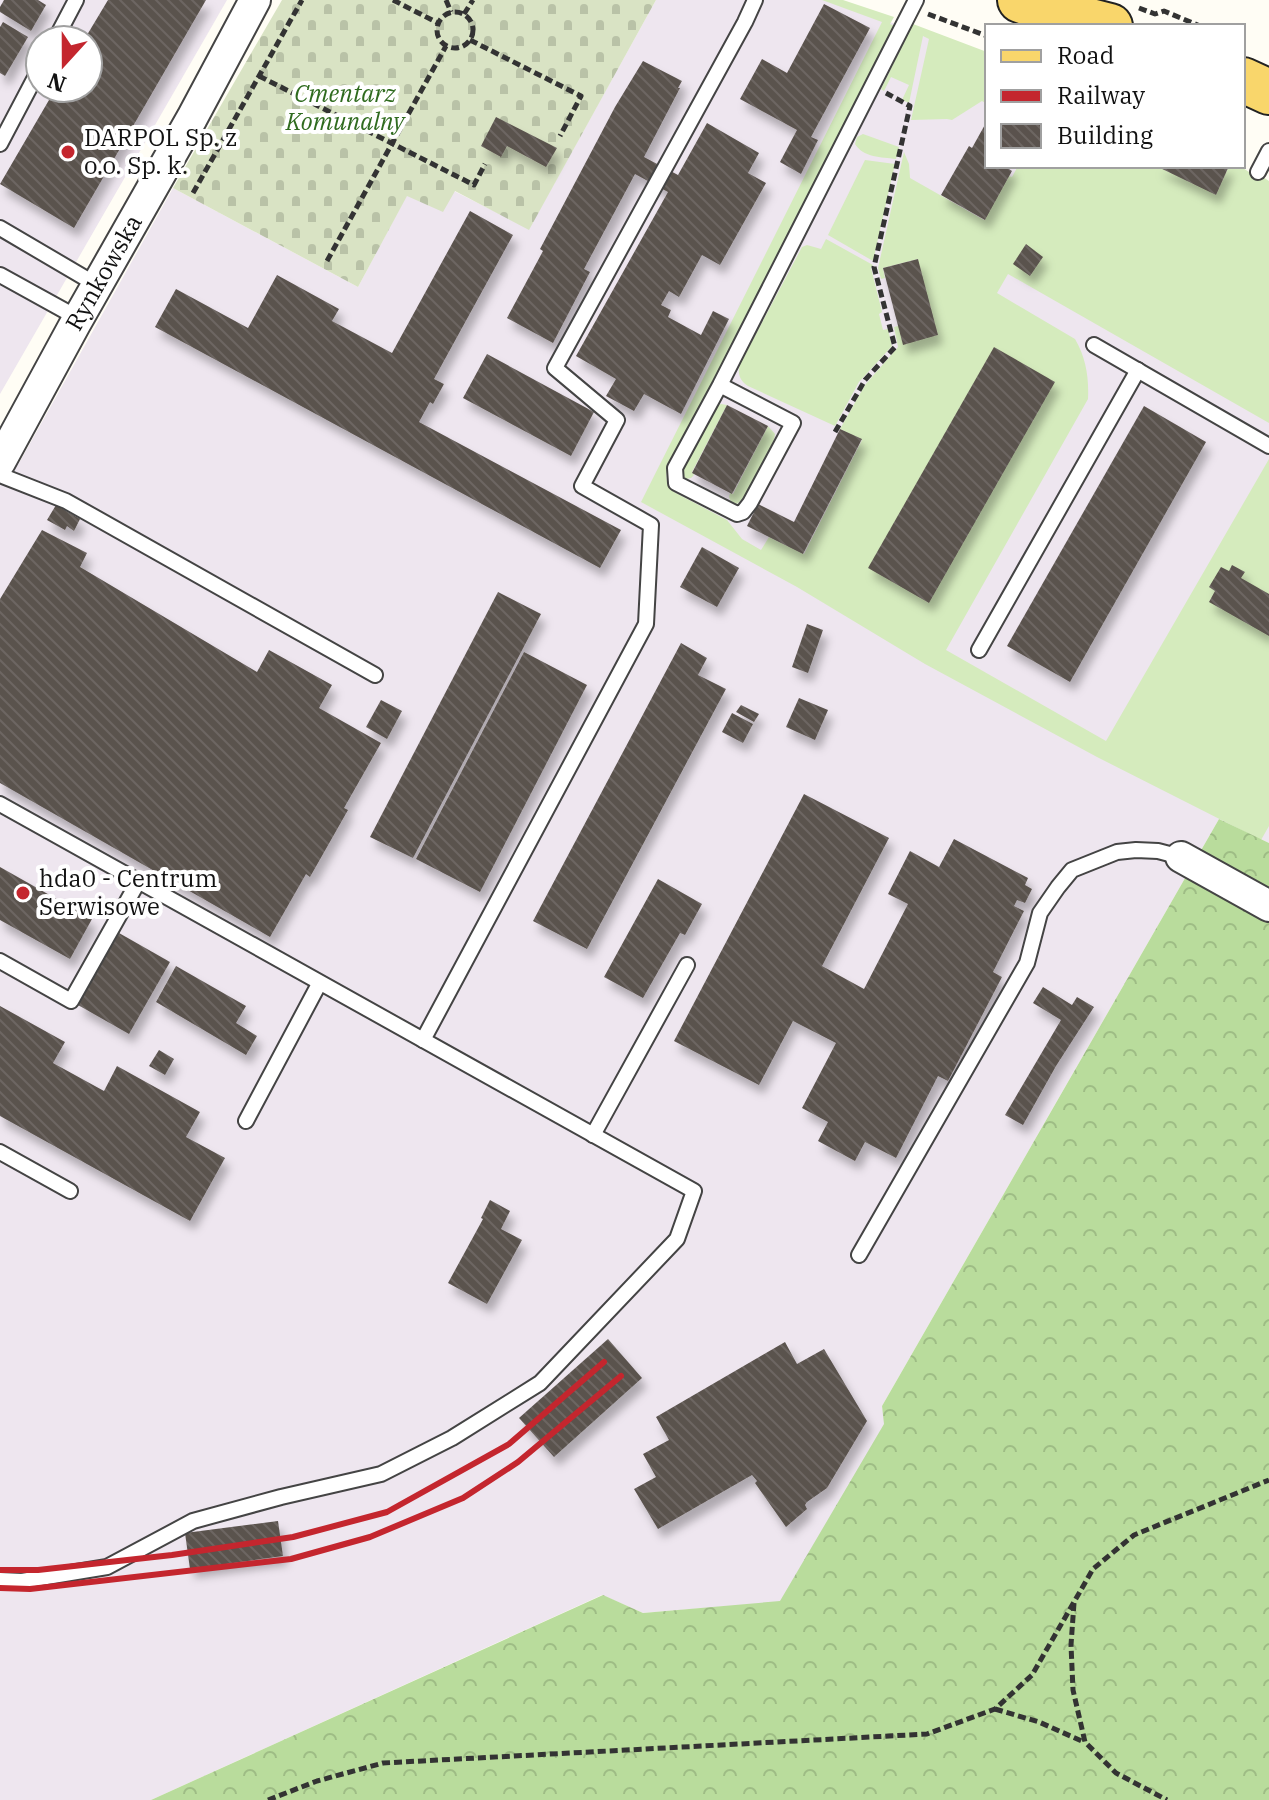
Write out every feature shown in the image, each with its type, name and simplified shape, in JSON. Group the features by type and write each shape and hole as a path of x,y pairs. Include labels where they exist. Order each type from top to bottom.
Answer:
{"main road":[{"path":"1047,12 1121,15"},
{"path":"1245,81 1269,92"},
{"path":"1245,112 1269,123"}],"street":[{"name":"Rynkowska","path":"1,464 78,318 255,0"},
{"path":"1181,857 1269,906"}],"lane":[{"path":"63,24 76,0"},
{"path":"423,1040 646,624 651,525 582,486 617,420 555,368 755,0"},
{"path":"720,385 793,423 750,503 737,514 676,483 675,468 914,4"},
{"path":"0,144 24,98"},
{"path":"1258,172 1269,151"},
{"path":"0,228 97,285"},
{"path":"0,275 78,318"},
{"path":"1094,345 1269,446"},
{"path":"979,650 1138,370"},
{"path":"1,464 375,675"},
{"path":"0,804 694,1191 677,1239 540,1383 452,1438 381,1474 193,1521 107,1567 22,1581 0,1580"},
{"path":"859,1255 1027,963 1040,913 1058,887 1072,870 1117,852 1158,851 1181,857"},
{"path":"0,961 71,1001 138,882"},
{"path":"593,1135 687,965"},
{"path":"246,1121 319,984"},
{"path":"0,1152 70,1191"}],"path":[{"path":"193,193 302,0"},
{"path":"393,0 438,23"},
{"path":"446,0 451,12"},
{"path":"464,14 473,0"},
{"path":"914,4 985,35"},
{"path":"1121,15 1164,11 1195,24"},
{"path":"451,12 464,14 472,23 470,40 463,46 446,46 436,32 438,23 451,12"},
{"path":"470,40 581,96 560,136"},
{"path":"327,261 446,46"},
{"path":"259,76 474,185 485,164"},
{"path":"835,432 865,380 895,347 874,267 910,106 872,86"},
{"path":"268,1800 317,1781 383,1763 927,1734 995,1709 1032,1675 1093,1569 1134,1535 1269,1480"},
{"path":"1074,1602 1071,1645 1073,1690 1085,1742"},
{"path":"995,1709 1039,1722 1085,1742 1116,1773 1167,1800"}],"shaded area":[{"path":"0,0 227,0 0,394"},
{"path":"656,0 829,0 985,56 985,168 1238,168 1269,184 1269,843 1219,819 882,1406 885,1424 780,1602 643,1613 602,1595 151,1800 0,1800 0,484 19,463 173,188 358,287 407,195 454,191 529,229"}],"green space":[{"name":"Cmentarz Komunalny","path":"282,0 656,0 529,230 455,191 443,212 407,196 358,287 173,188"},
{"path":"822,0 843,0 894,17 890,24 895,26 754,309 669,465 667,483 674,492 727,520 742,539 761,550 769,537 804,554 862,440 840,429 865,385 898,347 894,327 898,326 918,259 883,268 885,278 881,279 878,268 904,152 910,178 984,220 1009,176 1012,177 1017,168 1160,168 1216,194 1228,168 1243,168 1261,180 1263,177 1269,181 1269,423 1008,274 997,293 1075,339 1086,368 1088,399 946,650 1106,741 1269,459 1269,826 1261,840 1097,757 925,664 797,587 641,502 882,22"},
{"path":"913,24 985,51 985,103 982,101 952,120 911,120 929,39 923,36 909,103 902,100 909,85 891,77 884,91 881,89"},
{"path":"863,134 899,147 896,159 873,156 859,149 855,144 857,137"},
{"path":"865,160 895,164 873,261 828,235"},
{"path":"826,239 873,265 871,268 882,312 879,314 883,330 888,329 892,346 859,382 835,426 748,386 741,379 739,371 802,247 807,245 821,249"},
{"path":"727,405 692,472 694,475 686,479 682,474 684,468 714,408"},
{"path":"768,426 775,434 774,440 744,498 737,504 731,502 730,493 733,494"},
{"path":"1219,819 1269,843 1269,1800 151,1800 603,1595 643,1613 780,1601 884,1424 882,1406"}],"building":[{"path":"4,0 38,0 46,5 35,24 24,24 24,27 0,12"},
{"path":"108,0 206,0 74,228 0,184 47,104 104,104 104,24 94,24"},
{"path":"824,4 870,28 811,137 818,140 801,174 780,162 797,130 740,99 762,59 787,73"},
{"path":"3,22 24,35 24,44 5,76 0,73 0,27"},
{"path":"643,61 682,81 644,157 678,175 707,123 759,153 748,173 766,183 720,265 702,255 679,297 669,291 661,305 671,310 668,317 701,335 713,311 729,319 681,414 644,394 634,411 606,396 616,379 576,356 668,192 635,174 584,269 590,272 553,343 507,318 615,107"},
{"path":"496,117 557,148 546,167 507,146 501,157 481,146"},
{"path":"985,125 985,168 1010,168 1012,171 985,220 941,195 969,146 972,148"},
{"path":"1160,168 1228,168 1216,195"},
{"path":"470,211 513,235 434,379 444,384 419,422 621,530 600,568 155,327 176,289 248,328 277,275 339,309 332,321 392,353"},
{"path":"1026,244 1043,257 1030,276 1013,264"},
{"path":"918,259 938,335 903,345 883,268"},
{"path":"994,347 1055,382 929,603 868,568"},
{"path":"487,354 594,412 571,456 463,398"},
{"path":"727,405 768,426 732,494 692,473"},
{"path":"1144,406 1206,442 1070,682 1007,646"},
{"path":"840,429 862,439 803,554 747,526 758,504 794,522"},
{"path":"56,505 80,519 74,531 67,526 65,530 47,520"},
{"path":"42,530 87,553 80,567 257,672 269,650 332,685 319,708 381,743 310,877 306,874 270,937 0,783 0,599"},
{"path":"702,547 739,568 717,607 680,587"},
{"path":"1232,565 1245,572 1241,578 1269,594 1269,636 1209,602 1215,591 1209,587 1221,567 1229,571"},
{"path":"498,592 541,614 413,858 370,837"},
{"path":"807,624 823,630 808,673 792,667"},
{"path":"681,643 707,658 698,675 726,689 587,949 533,921"},
{"path":"524,652 587,685 480,892 416,859"},
{"path":"799,698 828,710 815,740 786,727"},
{"path":"381,700 402,711 387,739 366,727"},
{"path":"741,705 759,714 754,722 736,712"},
{"path":"732,713 753,724 743,743 722,732"},
{"path":"804,794 889,838 822,966 864,989 908,904 888,894 910,851 939,867 954,839 1028,878 1025,885 1032,889 1025,903 1017,900 1014,906 1024,911 993,972 1002,977 948,1081 938,1076 896,1158 865,1142 855,1161 818,1141 828,1122 802,1108 836,1043 793,1021 759,1085 674,1041"},
{"name":"hda0 - Centrum Serwisowe","path":"0,867 92,919 70,959 0,920"},
{"path":"658,879 702,904 685,935 680,933 643,998 604,977"},
{"path":"119,933 170,962 129,1034 78,1005"},
{"path":"176,966 246,1006 236,1023 257,1036 246,1055 156,1002"},
{"path":"1043,987 1072,1005 1077,997 1094,1007 1023,1125 1005,1115 1061,1020 1033,1003"},
{"path":"0,1006 65,1042 53,1063 104,1091 117,1066 200,1112 186,1137 225,1158 190,1221 0,1116"},
{"path":"159,1050 174,1059 165,1075 149,1066"},
{"path":"490,1200 510,1211 501,1229 522,1240 487,1304 448,1283"},
{"path":"608,1339 642,1378 554,1457 519,1418"},
{"path":"785,1342 797,1364 824,1349 867,1421 827,1488 807,1502 807,1509 786,1527 752,1475 658,1529 634,1489 656,1477 643,1454 669,1440 656,1417"},
{"path":"278,1521 283,1556 190,1569 185,1533"}],"railway":[{"path":"0,1570 38,1570 172,1555 293,1537 387,1512 509,1444 604,1362"},
{"path":"0,1588 30,1589 291,1559 370,1537 463,1498 518,1462 621,1376"}],"place":[{"name":"DARPOL Sp. z o.o. Sp. k.","path":"68,152"},
{"name":"hda0 - Centrum Serwisowe","path":"23,893"}]}
